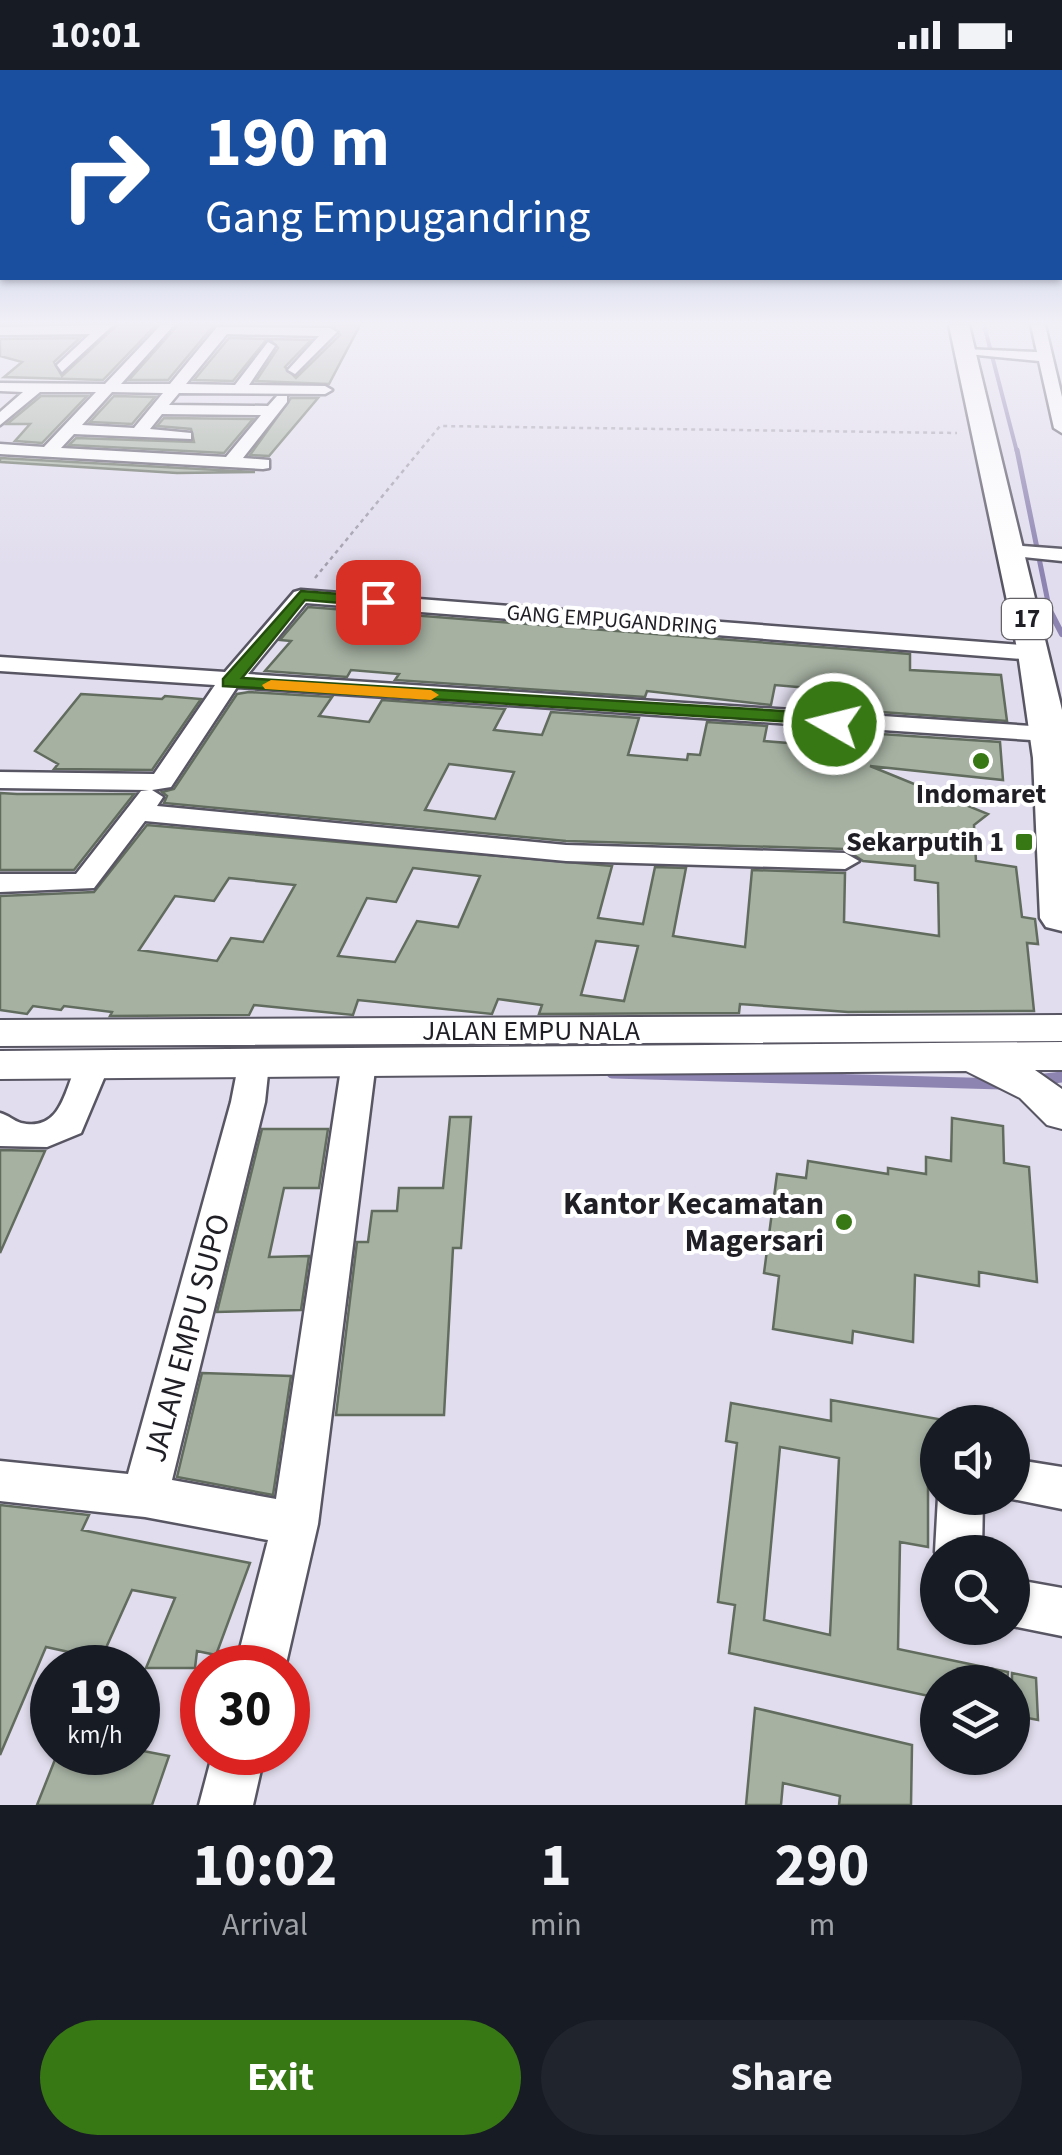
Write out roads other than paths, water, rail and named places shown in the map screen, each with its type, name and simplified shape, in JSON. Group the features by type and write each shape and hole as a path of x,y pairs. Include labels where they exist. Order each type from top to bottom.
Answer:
{"highway":[{"name":"17","path":"976,406 980,433 1036,553 1035,653 1055,735 1062,918"}],"main road":[{"name":"JALAN EMPU NALA","path":"6,1056 95,1059 601,1033 1062,1028"},
{"name":"JALAN EMPU NALA","path":"95,1059 251,1079 982,1061 1053,1086"}],"street":[{"path":"48,452 92,406"},
{"path":"138,433 160,406"},
{"path":"231,462 277,406"},
{"path":"0,420 7,409"},
{"path":"158,409 273,411"},
{"path":"164,459 209,410"},
{"path":"70,429 185,436"},
{"path":"0,449 263,464"},
{"name":"GANG EMPUGANDRING","path":"226,688 301,596 1035,653"},
{"path":"0,664 226,688 627,715 1055,735"},
{"path":"0,883 79,884 162,782 226,688"},
{"path":"0,780 162,782"},
{"path":"139,812 566,853 845,861"},
{"path":"0,1125 7,1135 51,1137 72,1122 95,1059"},
{"path":"265,1645 294,1524 358,1074"},
{"name":"JALAN EMPU SUPO","path":"251,1079 146,1496 294,1524"},
{"path":"0,1480 146,1496"},
{"path":"1030,1483 1062,1488"},
{"path":"1030,1606 1062,1612"},
{"path":"226,1805 233,1775"}],"waterway":[{"path":"1005,406 1017,452"},
{"path":"1017,450 1050,610"},
{"path":"1050,610 1062,634"},
{"path":"612,1073 1002,1084"},
{"path":"1037,1080 1062,1077"}],"place":[{"name":"Indomaret","path":"981,761"},
{"name":"Sekarputih 1","path":"1024,842"},
{"name":"Kantor Kecamatan Magersari","path":"844,1222"}]}
